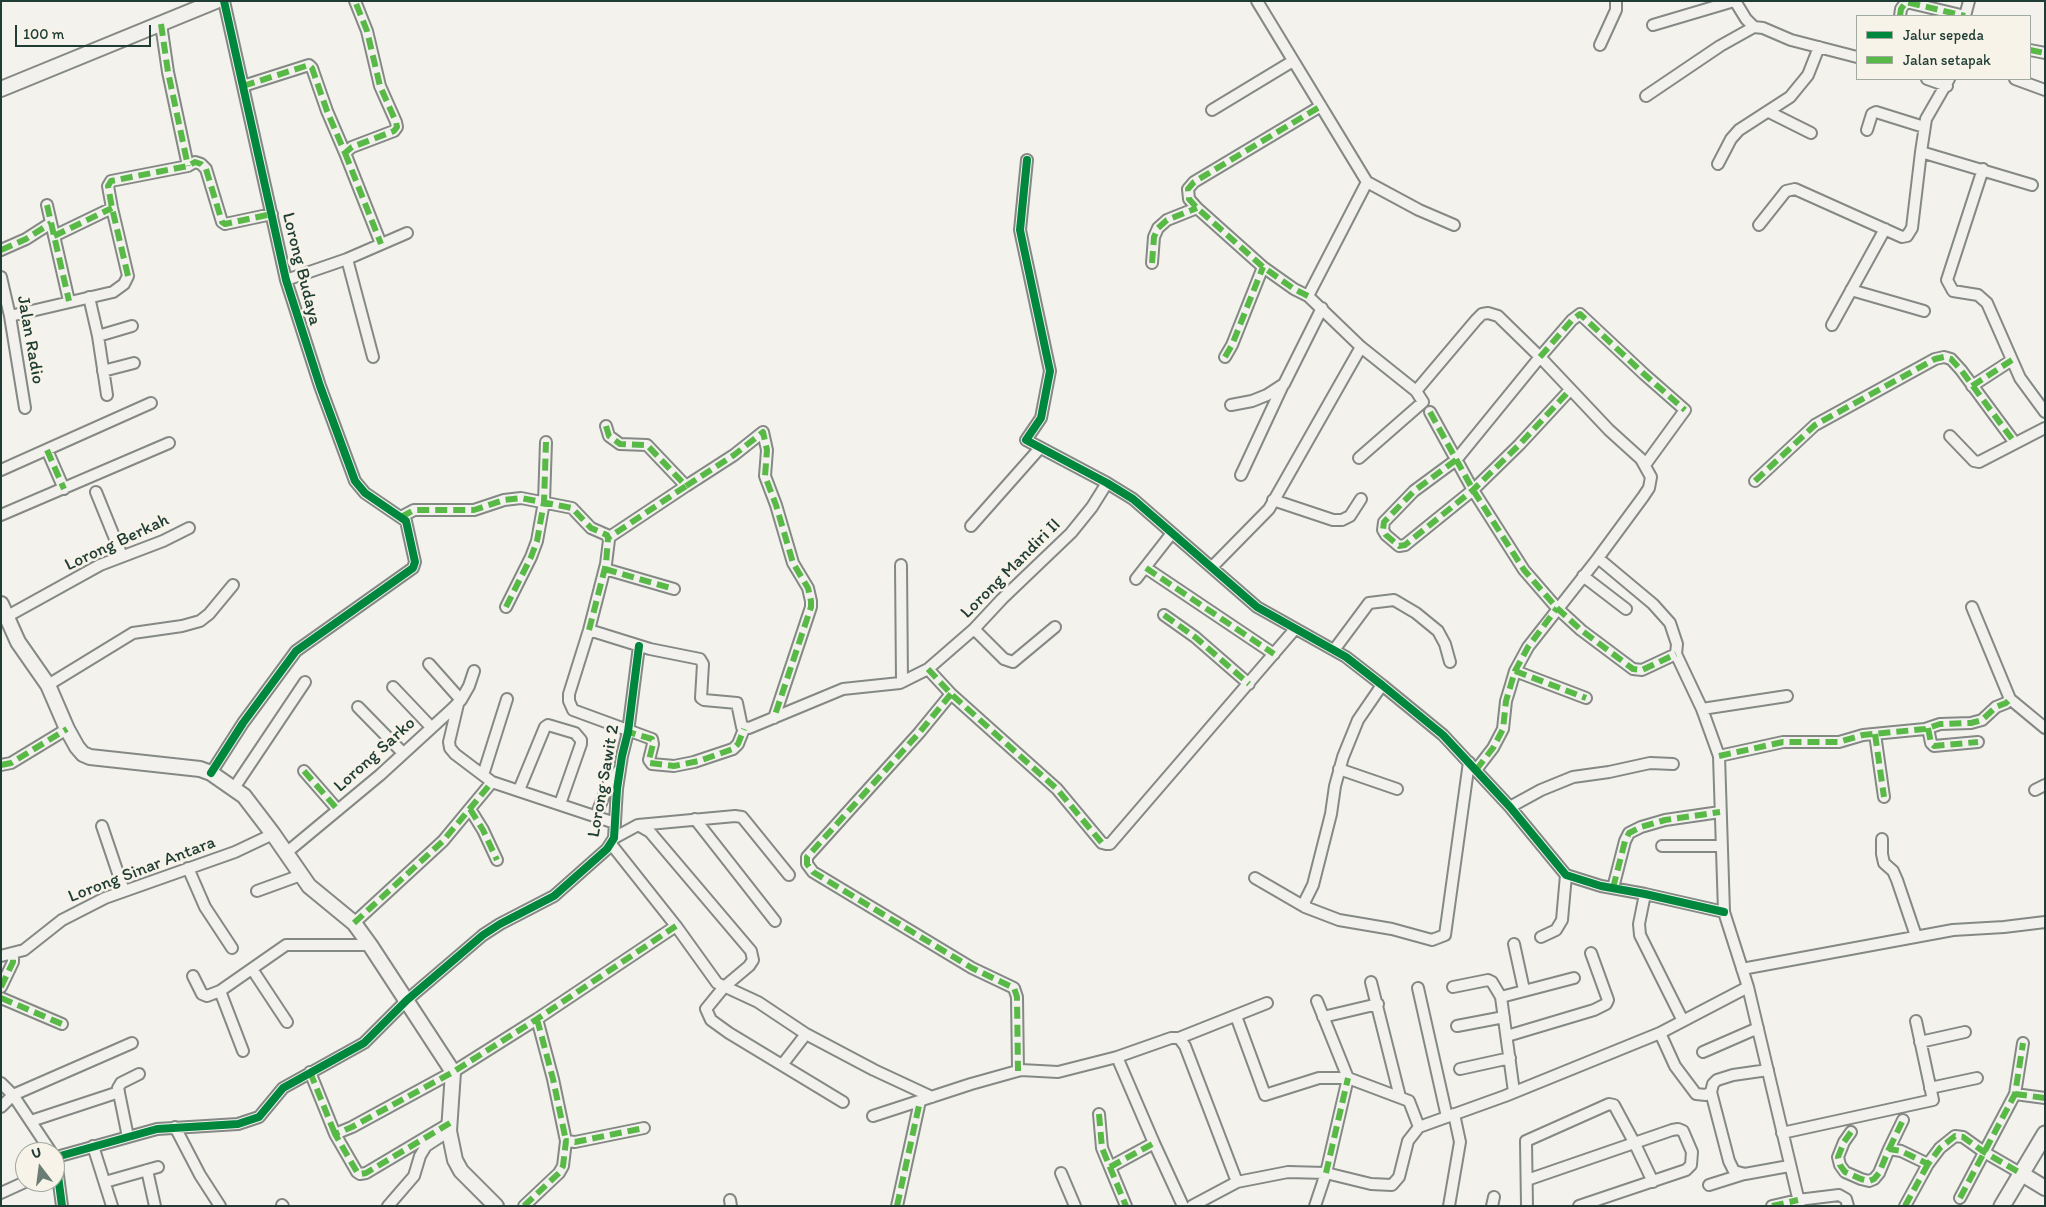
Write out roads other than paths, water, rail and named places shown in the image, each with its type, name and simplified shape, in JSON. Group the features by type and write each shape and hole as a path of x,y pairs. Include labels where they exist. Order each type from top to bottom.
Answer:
{"main road":[{"path":"2002,1206 2045,1134"}],"street":[{"path":"1,89 216,1"},
{"name":"Lorong Budaya","path":"224,1 286,280 320,386 356,481 365,493 401,517"},
{"path":"345,153 352,147 394,131 397,127 380,86 367,32 355,1"},
{"path":"1257,1 1367,182 1419,210 1454,225"},
{"path":"1600,45 1616,10 1616,1"},
{"path":"1652,25 1734,1 1754,27"},
{"path":"1965,15 1969,1"},
{"path":"1900,15 1901,9 1906,2 1961,15"},
{"path":"161,24 168,72 188,166"},
{"path":"1646,96 1720,46 1754,27 1763,28 1791,40 1856,57"},
{"path":"1718,164 1731,139 1739,130 1790,97 1808,75 1819,48"},
{"path":"2031,50 2045,53"},
{"path":"1212,110 1293,61"},
{"path":"243,86 303,66 310,66 381,244"},
{"path":"1759,225 1786,191 1795,189 1902,237 1910,234 1924,127 1926,120 1948,82 1934,80"},
{"path":"2018,80 2045,90"},
{"path":"1321,106 1194,182 1188,189 1189,198 1197,208 1262,267 1308,296 1361,347 1416,390 1423,402 1359,458"},
{"path":"1769,112 1811,133"},
{"path":"1868,130 1872,114 1876,112 1924,127"},
{"path":"1921,152 2032,184"},
{"path":"1027,160 1020,230 1050,371 1042,418 1026,440 1108,483 1133,499 1257,607 1346,656 1443,735 1510,807 1566,875 1613,888 1724,912"},
{"path":"10,316 119,289 124,284 128,276 108,186 111,181 188,166 195,162 201,164 206,169 224,224 272,214"},
{"path":"1982,169 1948,280 1953,291 1978,296 1987,303 2020,378 2043,404"},
{"path":"1308,296 1367,182"},
{"path":"47,205 69,302"},
{"path":"54,236 112,208"},
{"path":"1152,263 1154,237 1158,228 1167,220 1197,208"},
{"path":"1,250 26,239 51,223"},
{"path":"1832,325 1885,229"},
{"path":"286,280 347,259 406,233"},
{"path":"347,259 373,357"},
{"path":"1225,357 1232,345 1262,267"},
{"name":"Jalan Radio","path":"1,278 10,316 25,408"},
{"path":"1851,290 1924,311"},
{"path":"89,297 98,336 107,395"},
{"path":"1241,475 1322,308"},
{"path":"1416,390 1482,314 1488,313 1498,316 1645,465 1651,477 1649,488 1598,558 1528,646 1516,671 1506,701 1503,729 1493,748 1476,770"},
{"path":"1570,390 1519,445 1473,490 1405,545 1399,546 1386,535 1383,530 1384,522 1414,491 1456,460 1540,357 1572,320 1580,314 1685,410 1645,465"},
{"path":"98,336 132,326"},
{"path":"1212,567 1269,509 1361,347"},
{"path":"1755,482 1815,426 1935,359 1944,357 1951,359 2016,443"},
{"path":"1972,386 2012,360"},
{"path":"104,371 134,363"},
{"path":"1231,405 1252,401 1267,395 1284,384"},
{"path":"1,470 151,403"},
{"path":"1430,412 1473,490 1524,570 1557,608 1581,630 1633,669 1642,670 1676,654"},
{"path":"606,426 609,436 620,444 647,445 686,486"},
{"path":"1950,436 1974,461 1979,462 2045,428"},
{"path":"608,538 734,455 763,432 767,450 765,476 776,505 792,564 808,588 811,601 811,607 774,718"},
{"path":"506,607 534,550 544,502 546,442"},
{"path":"1,515 169,443"},
{"path":"971,526 1040,448"},
{"path":"47,450 64,489"},
{"name":"Lorong Mandiri II","path":"902,682 928,669 974,629 1002,599 1071,533 1108,483"},
{"path":"96,492 122,556"},
{"path":"211,773 243,724 296,651 414,566 407,523 401,517 414,510 477,509 504,500 521,498 572,508 591,528 607,535 608,538 605,569 569,701 573,710 628,732 652,739 650,763 674,766 699,761 736,747 744,729"},
{"path":"1273,500 1333,520 1342,520 1350,516 1361,498"},
{"name":"Lorong Berkah","path":"4,610 100,565 163,541 189,528"},
{"path":"1136,579 1172,533"},
{"path":"1598,558 1653,604 1670,623 1677,644 1676,654 1702,710 1719,756 1720,846 1724,912 1748,987 1799,1203"},
{"path":"744,729 849,688 902,682 900,565"},
{"path":"1146,568 1274,654"},
{"path":"605,569 674,589"},
{"path":"1583,576 1626,609"},
{"path":"48,685 134,633 182,626 200,621 209,614 233,585"},
{"path":"1334,650 1369,603 1394,600 1416,613 1438,631 1445,644 1450,662"},
{"path":"1972,607 2010,698 2045,728"},
{"path":"4,610 18,642 48,685 67,729 83,754 90,757 200,769 211,773 244,796 309,886 354,924 407,1000 453,1072 450,1127 455,1160 462,1171 496,1206"},
{"path":"1164,615 1195,637 1249,684"},
{"path":"974,629 1010,662 1018,659 1055,627"},
{"path":"928,669 951,694 1057,789 1102,843 1110,844 1295,629"},
{"path":"589,630 658,652 700,659 703,664 701,698 704,700 737,703 740,724 744,729"},
{"name":"Lorong Sawit 2","path":"65,1154 158,1129 238,1124 259,1117 284,1088 364,1043 407,1000 491,929 559,892 612,841 620,768 628,732 639,646"},
{"path":"429,664 460,701 448,742 455,754 492,782 615,823"},
{"name":"Lorong Sarko","path":"286,853 338,810 460,701 469,686 474,671"},
{"path":"1516,671 1586,698"},
{"path":"234,788 305,682"},
{"path":"1305,908 1305,901 1313,885 1332,814 1339,769 1358,720 1382,685"},
{"path":"393,687 431,727"},
{"path":"951,694 919,733 807,857 807,864 813,872 972,968 1014,988 1017,997 1018,1071"},
{"path":"1702,710 1787,696"},
{"path":"1719,756 1784,742 1839,742 1863,735 1928,728 1940,724 1971,723 1982,720 1996,707 2010,698"},
{"path":"483,775 507,699"},
{"path":"358,706 403,753"},
{"path":"519,790 545,727 548,725 576,733 581,740 581,744 560,804"},
{"path":"1928,728 1931,743 1934,746 1978,742"},
{"path":"1,765 11,762 67,729"},
{"path":"1875,734 1884,797"},
{"path":"1255,878 1305,908 1339,920 1392,929 1432,940 1445,935 1468,762"},
{"path":"1510,807 1541,790 1573,777 1650,764 1673,764"},
{"path":"596,816 608,785 620,768"},
{"path":"1339,769 1397,789"},
{"path":"304,771 338,810"},
{"path":"354,924 443,841 492,782"},
{"path":"2035,790 2045,785"},
{"path":"470,809 498,860"},
{"path":"1613,888 1624,841 1630,833 1641,827 1665,820 1720,812"},
{"path":"789,875 742,817 734,816 638,824 612,841 717,983 758,1002 806,1034 874,1070 932,1097"},
{"path":"695,819 775,921"},
{"path":"638,824 650,832 751,951 753,960 749,966 724,987 706,1009 711,1020 729,1033 843,1102"},
{"path":"102,826 124,891"},
{"name":"Lorong Sinar Antara","path":"1,956 24,950 62,920 124,891 235,852 273,834"},
{"path":"1882,839 1884,863 1893,871 1897,880 1916,936"},
{"path":"1662,846 1720,846"},
{"path":"188,868 205,906 232,948"},
{"path":"257,891 301,875"},
{"path":"1541,936 1556,930 1562,920 1566,875"},
{"path":"1645,894 1639,924 1640,935 1683,1021"},
{"path":"1742,969 1953,930 2004,928 2045,922"},
{"path":"335,1134 352,1127 453,1072 537,1019 676,926"},
{"path":"192,976 202,994 207,996 220,992 281,948 292,944 370,945"},
{"path":"1514,944 1524,990"},
{"path":"1507,1036 1594,1010 1606,1004 1608,1000 1591,953"},
{"path":"1,987 12,962 13,954"},
{"path":"252,969 287,1022"},
{"path":"1500,997 1574,978"},
{"path":"1453,986 1488,980 1492,982 1500,997 1514,1092"},
{"path":"1371,982 1400,1098"},
{"path":"1192,1206 1238,1182 1288,1172 1326,1173 1371,1184 1392,1185 1399,1177 1408,1141 1419,1127 1514,1092 1660,1033 1748,987"},
{"path":"1418,988 1451,1116 1460,1142 1449,1206"},
{"path":"220,992 243,1051"},
{"path":"1,998 62,1024"},
{"path":"1315,1206 1326,1173 1348,1078 1317,1001"},
{"path":"873,1116 1018,1071 1030,1070 1053,1073 1118,1057 1170,1038 1179,1038 1267,1003"},
{"path":"1323,1017 1378,1004"},
{"path":"1236,1016 1265,1094 1319,1078 1348,1078 1409,1101 1419,1127"},
{"path":"1457,1026 1504,1017"},
{"path":"524,1206 563,1166 566,1142 554,1079 537,1019"},
{"path":"1782,1133 1933,1100 1916,1020"},
{"path":"1703,1052 1758,1028"},
{"path":"1920,1042 1965,1032"},
{"path":"1660,1033 1675,1066 1696,1094 1706,1095 1711,1092"},
{"path":"782,1065 806,1034"},
{"path":"1179,1038 1185,1046 1238,1182"},
{"path":"1,1107 13,1095 132,1043"},
{"path":"1960,1198 2015,1094 2023,1043"},
{"path":"1118,1057 1183,1206"},
{"path":"1460,1069 1510,1058"},
{"path":"1745,1174 1734,1171 1731,1167 1711,1092 1713,1084 1717,1080 1733,1075 1768,1070"},
{"path":"310,1072 335,1134 360,1174 366,1173 450,1127"},
{"path":"128,1137 119,1092 121,1083 139,1074"},
{"path":"1930,1088 1977,1078"},
{"path":"1,1083 13,1095 32,1121 44,1142"},
{"path":"32,1121 119,1092"},
{"path":"2015,1094 2045,1098"},
{"path":"897,1206 920,1101"},
{"path":"1527,1206 1526,1141 1606,1104 1614,1105 1653,1182"},
{"path":"1099,1114 1102,1148 1126,1206"},
{"path":"1851,1132 1844,1142 1838,1157 1840,1165 1845,1172 1869,1181 1874,1179 1879,1173 1902,1120"},
{"path":"175,1127 204,1182 220,1206"},
{"path":"388,1206 414,1176 420,1156 426,1146 450,1127"},
{"path":"566,1142 575,1142 644,1128"},
{"path":"1527,1180 1678,1129 1683,1131 1692,1152 1691,1165 1680,1173 1579,1206"},
{"path":"1905,1206 1928,1164 1940,1148 1955,1136 1963,1137 1984,1152 2045,1188"},
{"path":"1110,1167 1154,1143"},
{"path":"93,1146 112,1206"},
{"path":"1889,1149 1901,1151 1928,1164"},
{"path":"1709,1185 1745,1174 1790,1166"},
{"path":"105,1182 158,1167"},
{"path":"147,1170 155,1206"},
{"path":"1061,1173 1075,1206"},
{"path":"1,1193 15,1187"},
{"path":"60,1192 62,1206"},
{"path":"1772,1206 1839,1195 1846,1199 1848,1206"}]}
